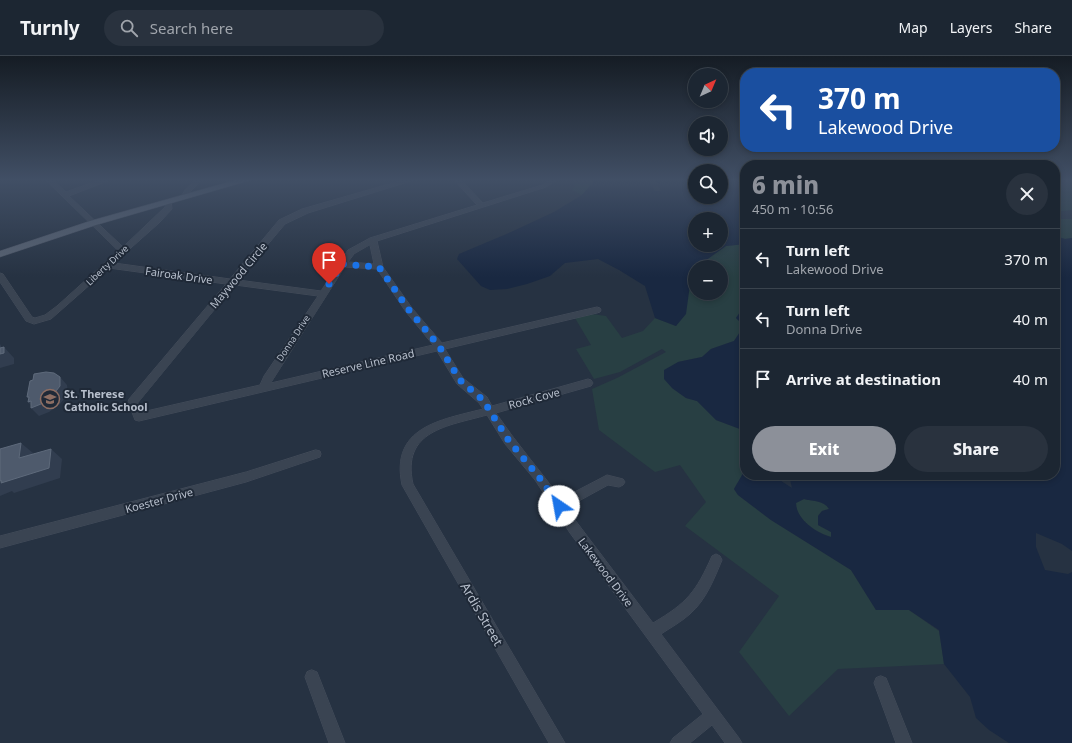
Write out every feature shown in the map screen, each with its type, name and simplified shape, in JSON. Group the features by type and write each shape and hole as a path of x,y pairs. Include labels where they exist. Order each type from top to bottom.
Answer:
{"main road":[{"path":"0,254 131,212"}],"street":[{"path":"82,212 122,250"},
{"name":"Liberty Drive","path":"0,276 29,319 37,321 54,313 165,212"},
{"name":"Maywood Circle","path":"139,417 133,402 282,222 303,212"},
{"name":"Donna Drive","path":"264,386 322,294 351,252 373,240 463,212"},
{"name":"Lakewood Drive","path":"373,240 379,267 409,310 439,346 460,380 483,400 509,441 539,477 574,529 734,743"},
{"path":"342,264 379,267"},
{"name":"Fairoak Drive","path":"107,265 322,294"},
{"name":"Reserve Line Road","path":"139,417 264,386 597,310"},
{"name":"Rock Cove","path":"408,485 404,472 404,461 407,452 418,437 435,426 588,383"},
{"name":"Koester Drive","path":"0,542 246,477 316,454"},
{"path":"559,506 607,480 619,482"},
{"name":"Ardis Street","path":"408,485 557,743"},
{"path":"651,632 684,611 697,597 706,583 716,560"},
{"path":"312,677 337,743"},
{"path":"881,683 904,743"},
{"path":"678,743 713,714"}],"green space":[{"path":"1060,219 1072,219 1072,238 1065,239 1060,238"},
{"path":"740,245 740,312 736,318 740,322 740,332 734,341 711,349 702,357 678,362 672,388 686,398 697,401 716,420 740,429 740,479 734,489 738,495 771,520 851,570 876,610 909,610 939,631 944,664 838,669 789,716 739,652 779,596 685,526 706,502 680,465 655,472 599,430 592,389 617,378 666,352 662,349 620,372 594,379 576,349 591,345 575,318 592,314 606,316 622,338 643,331 655,318 676,326 688,292 688,300 728,300 728,260 706,260 717,252 728,252 728,246"},
{"path":"804,499 818,501 827,506 829,509 822,511 818,516 818,525 831,532 831,537 813,529 799,515 796,503"}],"water":[{"path":"554,212 688,212 688,252 718,252 706,260 688,260 688,299 686,314 676,326 655,318 645,286 598,259 565,263 550,276 507,289 490,290 481,286 457,259 459,254"},
{"path":"728,212 740,212 740,245 728,246"},
{"path":"1060,238 1065,239 1072,238 1072,551 1062,544 1036,533 1036,547 1045,570 1068,574 1072,572 1072,743 1009,743 989,730 976,718 970,697 944,664 939,630 909,610 876,610 851,570 771,520 738,495 734,489 740,479 740,480 780,480 792,488 790,480 1060,480","holes":["804,499 818,501 827,506 829,509 822,511 818,516 818,525 831,532 831,537 813,529 803,520 797,509 796,503"]},
{"path":"740,312 740,322 736,318"},
{"path":"740,332 740,429 716,420 697,401 686,398 672,388 664,379 664,370 678,362 702,357 711,349 734,341"}],"building":[{"path":"4,347 4,353 0,354 0,348"},
{"path":"46,372 54,373 60,377 60,386 52,396 41,404 31,408 31,401 28,402 29,397 27,397 30,381 33,380 34,374"},
{"path":"21,443 19,458 51,449 49,468 1,483 0,449"}],"place":[{"name":"St. Therese Catholic School","path":"50,399"}],"route":[{"path":"329,284 342,264 379,267 409,310 439,346 460,380 465,386 483,400 509,441 539,477 559,506"}]}
